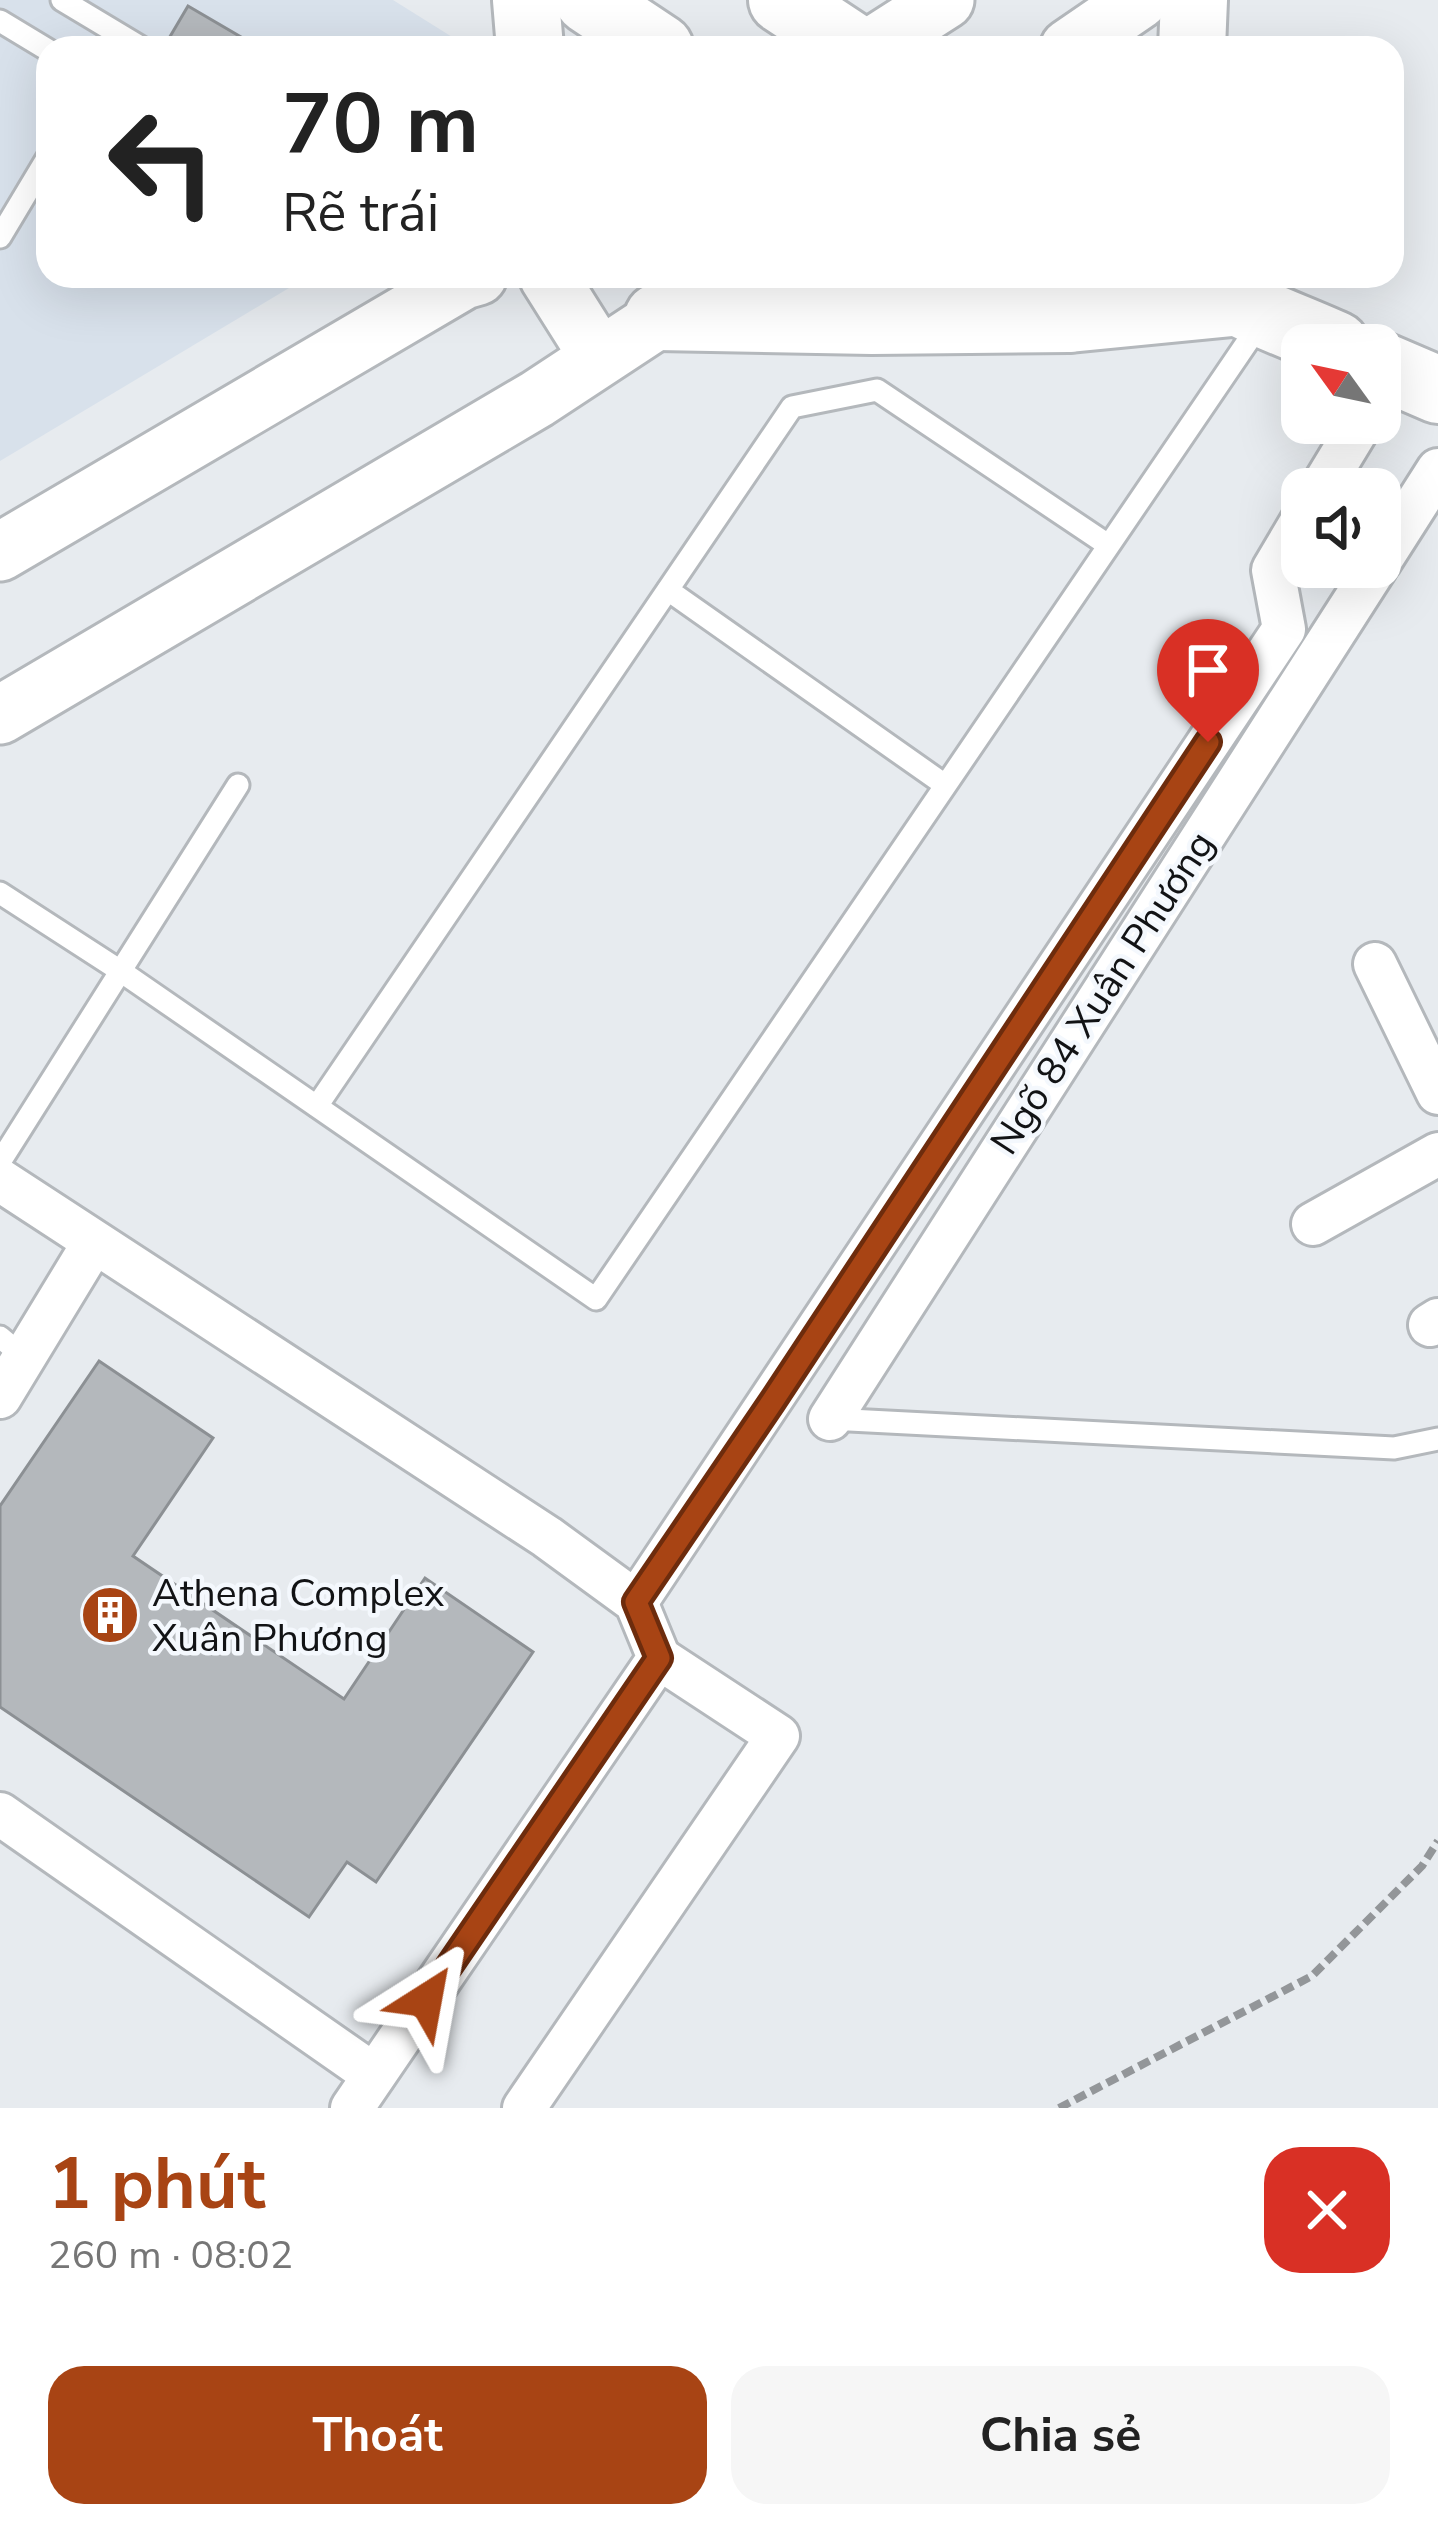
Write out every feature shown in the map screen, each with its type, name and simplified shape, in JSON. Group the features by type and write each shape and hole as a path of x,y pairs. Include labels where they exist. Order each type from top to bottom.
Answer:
{"main road":[{"path":"526,0 529,36"},
{"path":"588,0 643,36"},
{"path":"782,0 837,36"},
{"path":"889,36 945,0"},
{"path":"1086,36 1139,0"},
{"path":"1192,36 1194,0"},
{"path":"0,552 450,288"},
{"path":"556,288 599,357"},
{"path":"0,715 537,399 705,288"},
{"path":"1023,288 1069,319"},
{"path":"658,317 1069,319 1231,298 1281,326"}],"street":[{"name":"Ngõ 84 Xuân Phương","path":"1401,528 1438,470"},
{"path":"636,1602 1284,629 1273,570 1281,556"},
{"name":"Ngõ 84 Xuân Phương","path":"830,1420 1363,588"},
{"path":"1375,964 1438,1093"},
{"path":"983,1082 1028,1109"},
{"path":"1313,1224 1438,1154"},
{"path":"0,1180 527,1524 636,1602 659,1658 778,1736 524,2108"},
{"path":"0,1397 13,1348 93,1244"},
{"path":"0,1814 363,2092 659,1658"}],"lane":[{"path":"62,0 122,36"},
{"path":"0,21 36,43"},
{"path":"0,237 36,177"},
{"path":"0,893 596,1299 1108,545 1231,298"},
{"path":"317,1106 792,407 877,390 1108,545"},
{"path":"668,590 944,785"},
{"path":"0,1162 238,785"},
{"path":"830,1420 1394,1448 1438,1439"}],"path":[{"path":"1059,2108 1312,1976 1422,1866 1438,1841"}],"shaded area":[{"path":"0,0 393,0 451,36 36,36 36,288 289,288 0,461"}],"building":[{"path":"188,6 239,36 170,36"},
{"name":"Athena Complex Xuân Phương","path":"99,1361 213,1438 133,1556 344,1699 425,1578 533,1652 376,1882 347,1862 309,1917 0,1707 0,1506"}],"place":[{"name":"Athena Complex Xuân Phương","path":"110,1615"}],"route":[{"path":"426,2000 659,1658 636,1602 1208,742"}]}
